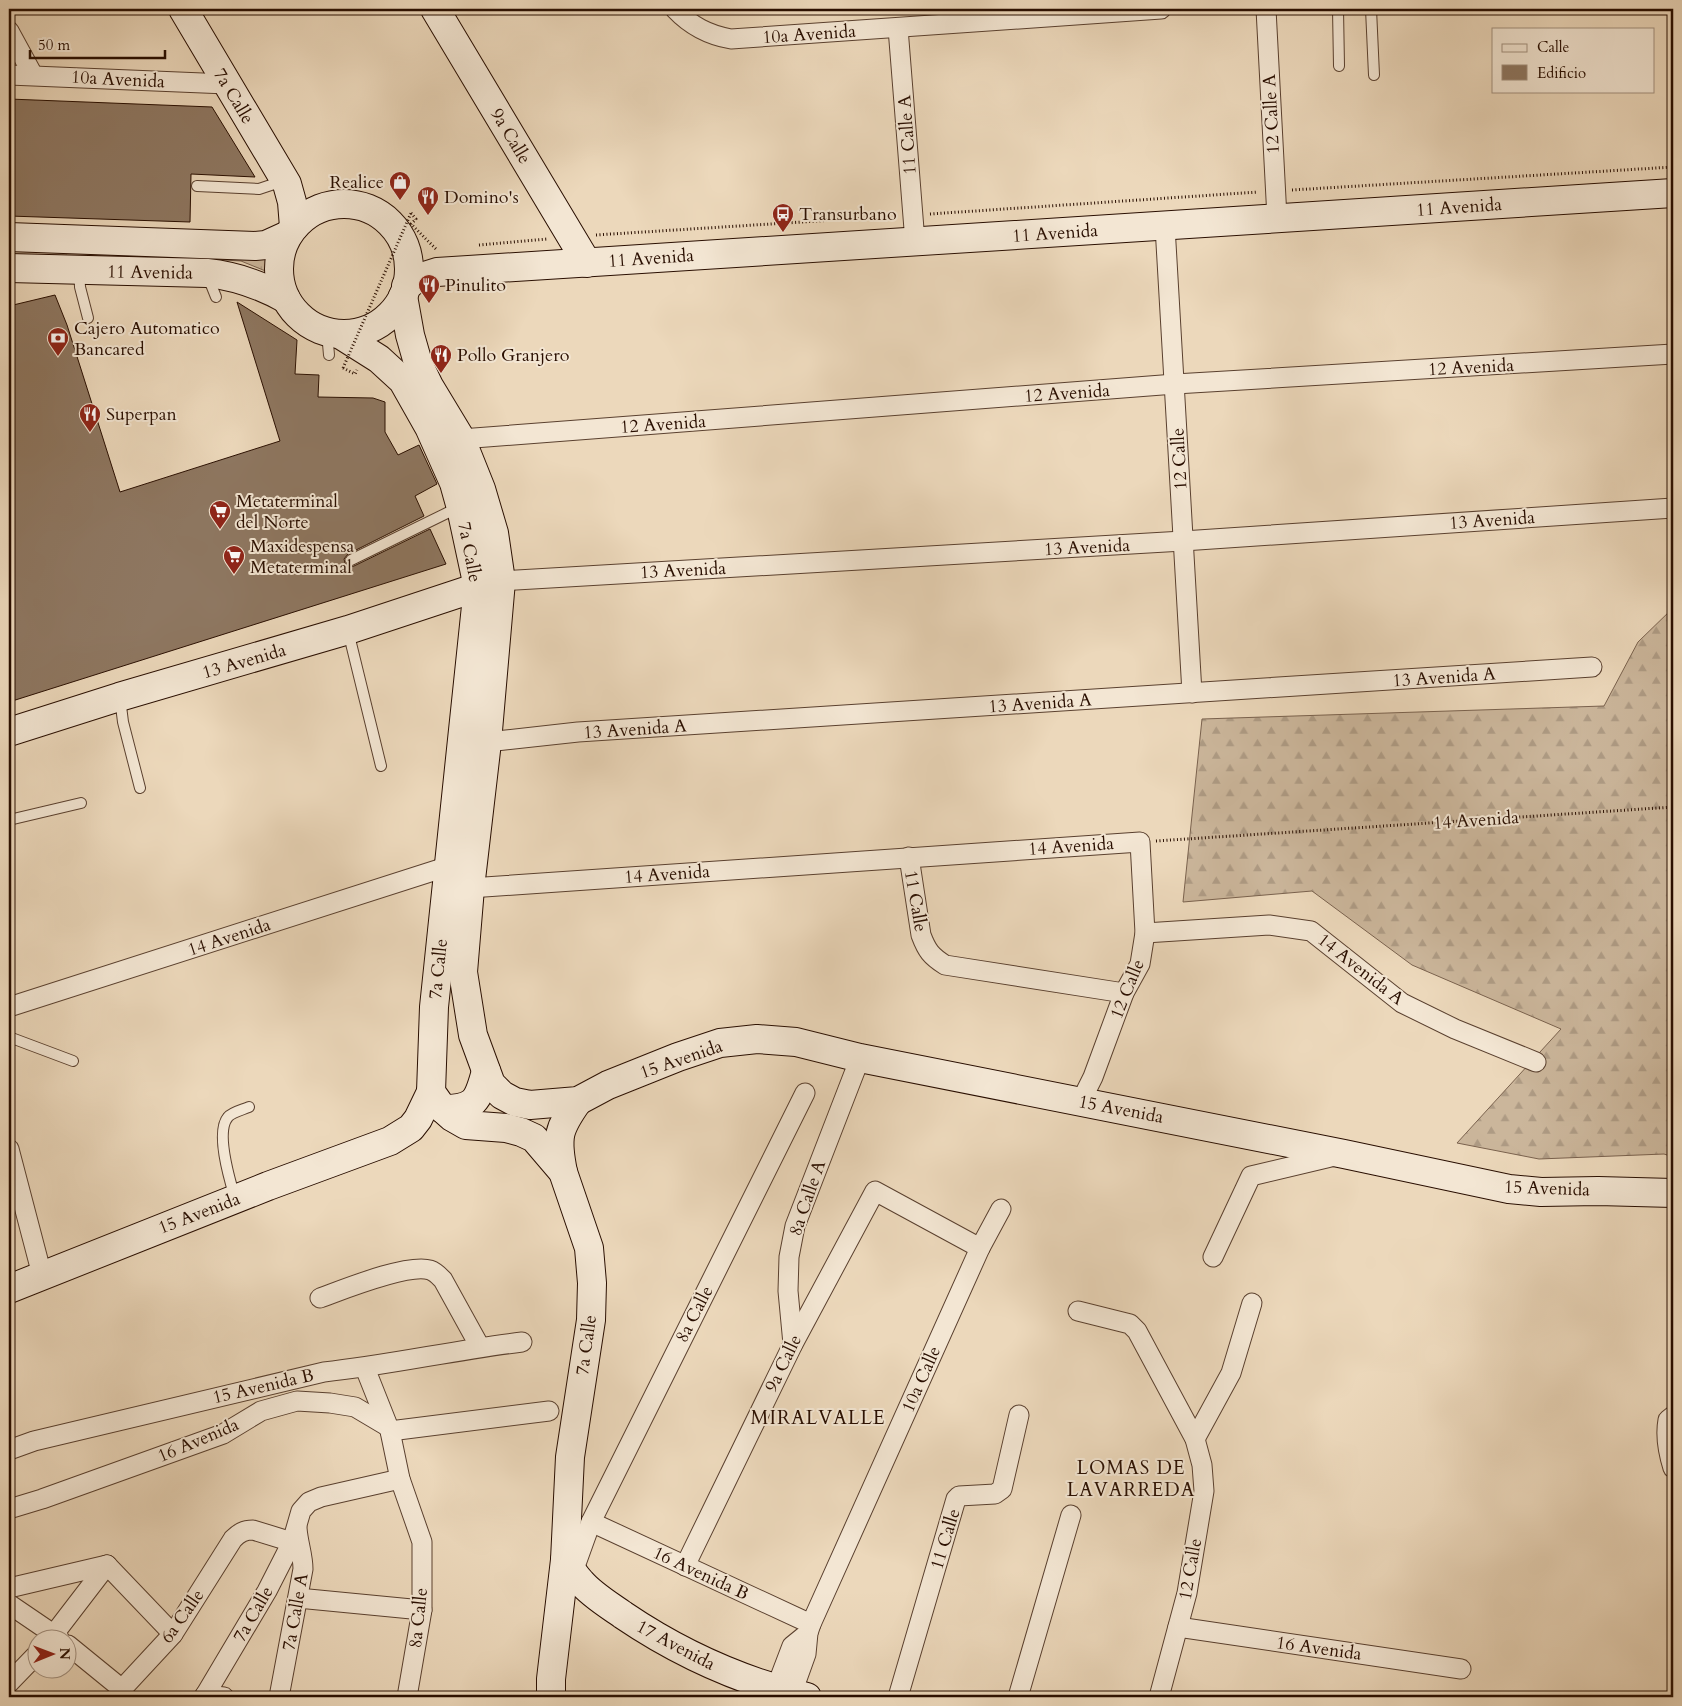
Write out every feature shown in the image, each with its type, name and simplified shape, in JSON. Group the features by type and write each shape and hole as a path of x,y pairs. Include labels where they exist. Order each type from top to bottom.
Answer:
{"main road":[{"name":"7a Calle","path":"183,9 285,181 292,202 291,231"},
{"name":"9a Calle","path":"435,9 587,262"},
{"name":"7a Calle","path":"285,181 302,198 322,208"},
{"name":"11 Avenida","path":"406,281 437,272 1673,193"},
{"path":"338,204 353,205 369,209 383,217 394,228 403,242 406,281 393,313 378,325 360,333 332,341 297,315 286,299 279,278 280,256 291,231 306,216 322,208 338,204"},
{"name":"11 Avenida","path":"9,237 255,246 266,245 291,231"},
{"name":"11 Avenida","path":"9,268 79,270 211,285 227,275 245,280 286,299"},
{"name":"7a Calle","path":"406,281 410,335 418,363 429,386 461,439 481,488 488,511 490,584 487,742 470,888 463,972 473,1035 491,1084 502,1095 515,1102 530,1105 578,1101"},
{"name":"7a Calle","path":"332,341 381,365 403,381 429,427 454,484 490,584 449,866 434,1007 437,1101 452,1117 466,1125 506,1128 534,1138 563,1172 589,1248 592,1283 591,1320 576,1408 570,1458 569,1566"},
{"name":"13 Avenida","path":"9,732 119,697 348,630 490,584"},
{"name":"15 Avenida","path":"578,1101 616,1082 678,1057 720,1043 757,1039 796,1042 860,1058 1344,1154 1508,1189 1541,1192 1598,1190 1673,1193"},
{"path":"437,1101 462,1109 474,1102 481,1090 486,1071"},
{"name":"15 Avenida","path":"390,1141 412,1128 425,1108 437,1101"},
{"path":"563,1172 558,1146 563,1122 578,1101"},
{"name":"15 Avenida","path":"9,1289 236,1199 390,1141 466,1125"},
{"path":"551,1697 558,1626 569,1566"},
{"name":"17 Avenida","path":"569,1566 581,1582 604,1601 654,1636 712,1666 792,1693"},
{"path":"558,1626 579,1610 604,1601"}],"street":[{"name":"10a Avenida","path":"674,9 698,28 708,33 731,39 898,28 1034,13 1161,9"},
{"name":"12 Calle A","path":"1266,9 1277,218"},
{"name":"11 Calle A","path":"898,28 915,242"},
{"path":"9,32 33,76"},
{"name":"10a Avenida","path":"9,75 227,84"},
{"name":"12 Calle","path":"1165,226 1192,693"},
{"name":"12 Avenida","path":"461,439 1175,384 1673,354"},
{"name":"13 Avenida","path":"490,584 1183,541 1673,508"},
{"name":"13 Avenida A","path":"487,742 578,732 1592,667"},
{"name":"12 Calle","path":"1081,1101 1093,1077 1124,993 1140,964 1145,933 1140,842"},
{"name":"14 Avenida","path":"470,888 1140,842"},
{"name":"11 Calle","path":"909,857 921,935 931,956 945,965 1124,993"},
{"name":"14 Avenida","path":"9,1007 449,866"},
{"name":"14 Avenida A","path":"1145,933 1269,925 1311,930 1402,1003 1455,1029 1536,1062"},
{"name":"8a Calle A","path":"793,1344 788,1282 789,1257 795,1226 860,1058"},
{"name":"8a Calle","path":"569,1566 805,1094"},
{"path":"9,1149 42,1275"},
{"path":"1213,1257 1251,1176 1344,1154"},
{"name":"9a Calle","path":"685,1566 793,1344 875,1191 980,1248"},
{"name":"10a Calle","path":"792,1693 792,1646 810,1628 980,1248 1001,1209"},
{"path":"320,1298 369,1280 413,1270 429,1270 443,1280 480,1347"},
{"path":"1195,1439 1231,1373 1252,1303"},
{"path":"1078,1310 1130,1324 1137,1331 1195,1439"},
{"name":"15 Avenida B","path":"9,1450 34,1440 324,1372 365,1368 480,1347 522,1342"},
{"name":"8a Calle","path":"365,1368 388,1429 400,1479 422,1542 422,1610 407,1697"},
{"name":"16 Avenida","path":"9,1509 42,1499 222,1434 261,1412 297,1401 355,1407 388,1429"},
{"path":"388,1429 549,1411"},
{"name":"11 Calle","path":"898,1697 956,1499 959,1496 995,1494 1002,1489 1019,1416"},
{"path":"1670,1418 1666,1431 1669,1456 1673,1468"},
{"name":"12 Calle","path":"1159,1697 1187,1593 1204,1491 1202,1465 1195,1439"},
{"path":"295,1535 301,1511 310,1502 321,1497 400,1479"},
{"path":"1018,1697 1071,1515"},
{"name":"16 Avenida B","path":"589,1529 685,1566 810,1628"},
{"name":"6a Calle","path":"119,1693 173,1634 233,1539 242,1532 253,1530 295,1535"},
{"name":"7a Calle A","path":"279,1697 303,1569 303,1555 295,1535"},
{"name":"7a Calle","path":"204,1696 267,1591 295,1535"},
{"path":"107,1565 173,1634"},
{"path":"9,1588 107,1565"},
{"path":"65,1628 107,1565"},
{"path":"298,1598 422,1610"},
{"path":"9,1604 43,1628"},
{"name":"16 Avenida","path":"1178,1627 1461,1669"},
{"path":"78,1657 119,1693"},
{"path":"9,1683 28,1663"},
{"path":"204,1696 224,1697"}],"lane":[{"path":"1338,9 1339,66"},
{"path":"1371,9 1374,75"},
{"path":"197,186 259,189 285,181"},
{"path":"79,270 80,287 88,318"},
{"path":"352,560 449,512 462,508"},
{"path":"348,630 380,766"},
{"path":"119,697 140,788"},
{"path":"9,820 81,803"},
{"path":"9,1037 73,1061"},
{"path":"236,1199 228,1174 223,1147 225,1120 230,1115 249,1107"}],"path":[{"path":"596,236 1673,167"},
{"path":"343,368 411,213 416,219 411,224 437,248 437,272"},
{"name":"14 Avenida","path":"1140,842 1673,807"}],"green space":[{"path":"9,248 268,254 268,272 241,261 150,256 9,256"},
{"path":"1673,608 1673,1157 1664,1154 1539,1159 1457,1143 1561,1029 1412,965 1312,891 1183,902 1202,719 1604,706 1638,642"}],"building":[{"path":"9,99 212,107 255,177 191,174 190,222 9,216"},
{"name":"Metaterminal del Norte","path":"55,295 67,325 120,492 280,441 237,302 297,340 295,374 319,375 318,397 373,398 385,402 385,432 398,455 419,445 437,484 415,496 424,516 348,554 344,559 345,563 350,567 354,566 430,529 446,564 9,702 9,306"}],"place":[{"name":"Realice","path":"400,201"},
{"name":"Domino's","path":"428,216"},
{"name":"Transurbano","path":"783,233"},
{"name":"Pinulito","path":"429,304"},
{"name":"Cajero Automatico Bancared","path":"58,357"},
{"name":"Pollo Granjero","path":"441,374"},
{"name":"Superpan","path":"90,433"},
{"name":"Metaterminal del Norte","path":"220,530"},
{"name":"Maxidespensa Metaterminal","path":"234,575"}],"district":[{"name":"MIRALVALLE","path":"818,1417"},
{"name":"LOMAS DE LAVARREDA","path":"1131,1478"}]}
